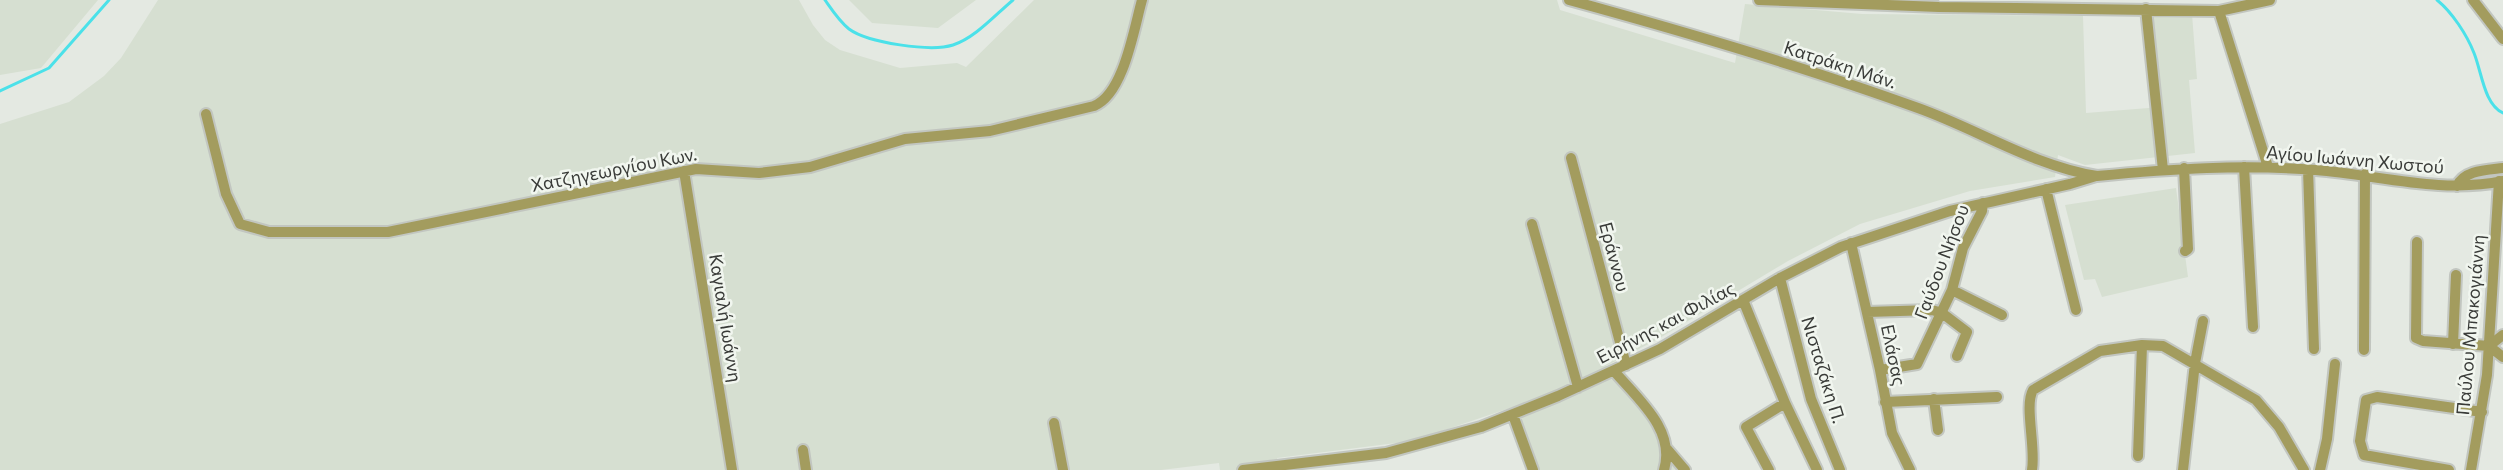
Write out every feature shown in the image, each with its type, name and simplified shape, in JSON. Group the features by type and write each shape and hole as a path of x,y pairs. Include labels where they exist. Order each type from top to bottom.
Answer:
{"street":[{"name":"Χατζηγεωργίου Κων.","path":"206,114 218,167 235,217 244,226 262,231 388,232 684,171 709,169 759,173 799,169 838,161 905,139 984,133 1094,106 1108,97 1118,79 1142,0"},
{"name":"Κατράκη Μάν.","path":"1569,0 1643,20 1892,98 1939,115 2046,162 2097,176"},
{"path":"1759,0 2146,9 2190,4 2222,7 2270,0"},
{"path":"2473,0 2503,39"},
{"path":"2222,7 2268,167"},
{"path":"2146,9 2163,170"},
{"name":"Εράννου","path":"1571,158 1626,365"},
{"path":"2244,167 2253,327"},
{"name":"Αγίου Ιωάννη Χωστού","path":"2097,176 2184,168 2268,167 2365,174 2406,182 2457,186 2501,181"},
{"path":"2184,168 2189,229 2188,249 2185,251"},
{"path":"2457,186 2466,176 2503,168"},
{"path":"2308,169 2314,349"},
{"name":"Καγιαλή Ιωάννη","path":"684,171 732,470"},
{"path":"2364,350 2365,174"},
{"name":"Ειρήνης και Φιλίας","path":"1243,470 1401,450 1453,436 1513,415 1614,371 1690,333 1780,278 1851,243 1918,220 2097,176"},
{"name":"Παύλου Μπακογιάννη","path":"2471,470 2482,412 2499,259 2501,181"},
{"path":"2046,189 2076,310"},
{"name":"Γαύδου Νήσου","path":"1881,370 1917,364 1952,290 1963,248 1982,211 1983,203"},
{"path":"1532,224 1578,387"},
{"path":"2417,242 2417,340 2489,346 2503,357"},
{"name":"Ελάσας","path":"1851,243 1881,370 1892,433 1910,470"},
{"path":"2453,344 2456,275"},
{"name":"Νισταζάκη Π.","path":"1780,278 1811,399 1840,470"},
{"path":"1952,290 2002,315"},
{"path":"1743,300 1785,403 1817,470"},
{"path":"1867,312 1932,310 1942,313 1967,332 1957,356"},
{"path":"2183,470 2195,363 2203,321"},
{"path":"2489,346 2503,336"},
{"path":"2138,456 2142,345"},
{"path":"2032,470 2034,449 2029,401 2033,390 2093,353 2116,347 2142,345 2163,346 2256,400 2279,427 2304,470"},
{"path":"2320,470 2327,440 2335,364"},
{"path":"1614,371 1654,418 1663,434 1667,449 1664,470"},
{"path":"1885,402 1997,397"},
{"path":"2449,470 2369,457 2362,452 2361,441 2367,399 2377,397 2482,412"},
{"path":"1934,399 1938,430"},
{"path":"1769,470 1746,427 1785,403"},
{"path":"1513,415 1533,470"},
{"path":"1054,423 1063,470"},
{"path":"1667,449 1685,470"},
{"path":"803,450 806,470"}],"shaded area":[{"path":"0,0 98,0 41,68 0,75"},
{"path":"158,0 799,0 813,25 825,40 840,50 900,68 957,63 966,67 1034,0 1557,0 1560,10 1735,63 1745,4 1862,14 2083,16 2086,113 2161,107 2151,13 2192,14 2197,79 2189,80 2195,153 2085,165 2058,155 2055,177 1970,191 1860,224 1788,261 1658,339 1606,366 1651,421 1661,438 1692,470 1538,470 1513,407 1412,441 1277,458 1279,470 1220,470 1219,463 1161,470 0,470 0,124 69,102 104,76 121,58"},
{"path":"849,0 976,0 938,28 872,23"},
{"path":"2176,188 2188,277 2102,297 2095,279 2084,280 2065,205"}],"waterway":[{"path":"0,91 49,68 109,0"},
{"path":"825,0 842,22 858,34 884,42 915,47 943,47 961,42 984,26 1013,0"},
{"path":"2437,0 2463,31 2474,53 2484,87 2492,103 2503,113"}]}
